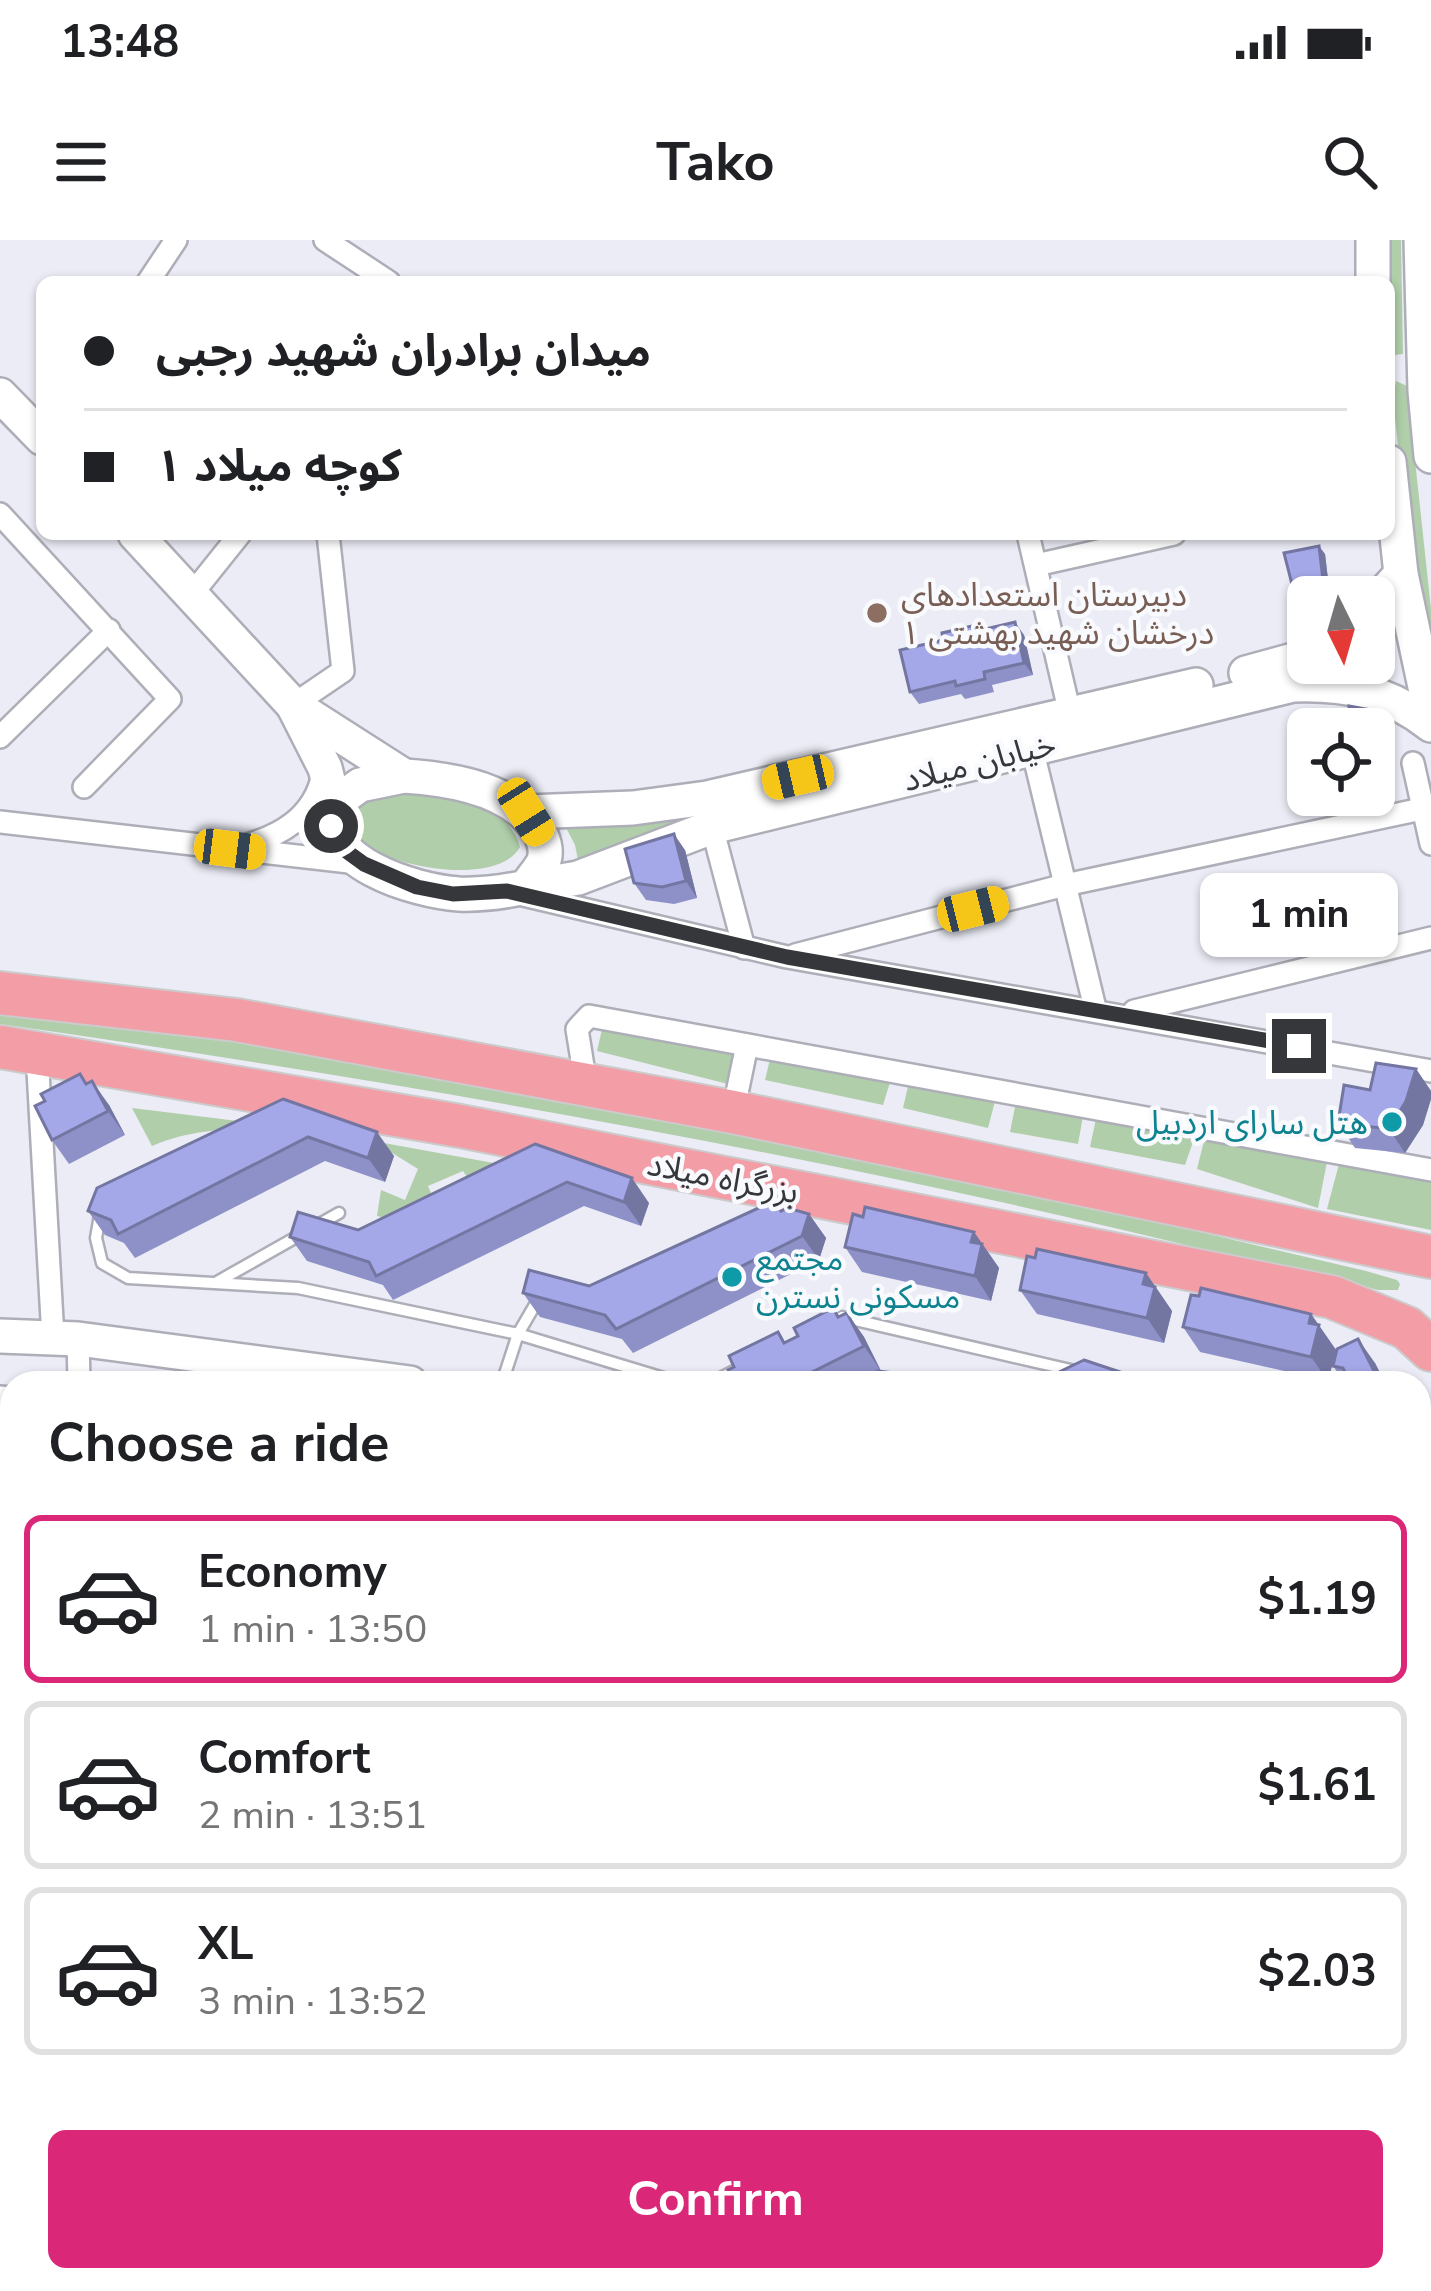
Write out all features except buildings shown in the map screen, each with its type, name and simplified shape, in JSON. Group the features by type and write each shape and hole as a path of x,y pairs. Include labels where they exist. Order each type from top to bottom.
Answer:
{"highway":[{"name":"بزرگراه میلاد","path":"0,992 238,1020 733,1112 1431,1257"},
{"name":"بزرگراه میلاد","path":"18,1050 483,1130 1309,1292 1407,1328 1431,1350"},
{"path":"1374,1314 1396,1310 1411,1298 1414,1280 1406,1262 1386,1250"}],"street":[{"path":"152,276 176,240"},
{"path":"325,240 380,276"},
{"path":"1373,240 1373,276"},
{"path":"1421,240 1431,456"},
{"path":"0,395 36,432"},
{"path":"0,514 170,699 83,788"},
{"path":"1395,518 1401,574 1431,715"},
{"path":"141,540 293,705 404,776"},
{"path":"192,594 235,540"},
{"path":"293,705 343,671 329,540"},
{"path":"1030,540 1070,714"},
{"path":"1036,565 1136,540"},
{"path":"1395,581 1401,574"},
{"path":"0,737 109,630"},
{"name":"خیابان میلاد","path":"526,812 633,808 707,798 1070,714 1287,670"},
{"name":"خیابان میلاد","path":"364,864 417,887 453,894 516,889 595,872 712,827 1032,748 1287,671"},
{"name":"خیابان میلاد","path":"1342,684 1387,696 1431,725"},
{"path":"293,705 325,768 334,804 334,836 364,864"},
{"path":"1032,748 1095,1008"},
{"path":"1413,763 1427,808 1431,844"},
{"path":"230,849 258,842 301,818 320,788 325,768"},
{"path":"334,804 360,784 404,776 465,785 526,812 544,842 545,860 516,889 787,957 1431,1071"},
{"path":"787,957 1065,885 1427,808"},
{"path":"0,822 364,864"},
{"path":"712,827 745,948"},
{"path":"595,872 591,898 595,908 611,916"},
{"path":"1123,1014 1431,938"},
{"path":"586,1085 577,1029 589,1016 1431,1170"},
{"path":"733,1112 747,1045"},
{"path":"18,1050 66,1339 75,1371"},
{"path":"0,1336 66,1339 316,1371"}],"lane":[{"path":"101,1207 96,1238 102,1263 128,1278 298,1288 518,1334 640,1371"},
{"path":"214,1283 339,1213"},
{"path":"506,1371 518,1334 550,1280"},
{"path":"838,1316 1075,1371"},
{"path":"734,1371 753,1361"}],"green space":[{"path":"1387,240 1401,240 1403,354 1395,355 1395,276 1388,276"},
{"path":"1396,381 1407,386 1431,609 1431,673 1407,533"},
{"path":"1273,673 580,870 575,845 563,822 1000,737"},
{"path":"408,791 490,811 513,832 520,847 507,860 488,867 437,869 386,856 353,834 341,808 346,802"},
{"path":"0,1009 311,1053 975,1179 1366,1271 1400,1284 1398,1290 1378,1290 917,1184 612,1124 0,1024"},
{"path":"603,1025 737,1052 728,1084 597,1051"},
{"path":"771,1055 891,1079 883,1105 765,1080"},
{"path":"909,1082 995,1101 988,1128 903,1108"},
{"path":"1016,1102 1083,1116 1078,1144 1010,1132"},
{"path":"132,1108 270,1125 196,1133 152,1146"},
{"path":"1096,1119 1195,1136 1185,1165 1090,1147"},
{"path":"1205,1137 1327,1162 1318,1208 1197,1169"},
{"path":"373,1141 532,1170 475,1189 463,1171 428,1186 434,1200 393,1220 377,1216 381,1190 405,1200 418,1169"},
{"path":"1339,1164 1431,1178 1431,1230 1327,1209"}],"place":[{"name":"دبیرستان استعدادهای درخشان شهید بهشتی ۱","path":"877,613"},
{"name":"هتل سارای اردبیل","path":"1392,1122"},
{"name":"مجتمع مسکونی نسترن","path":"732,1277"}],"route":[{"path":"331,826 342,848 364,864 417,887 453,894 507,891 787,957 1299,1046"}]}
